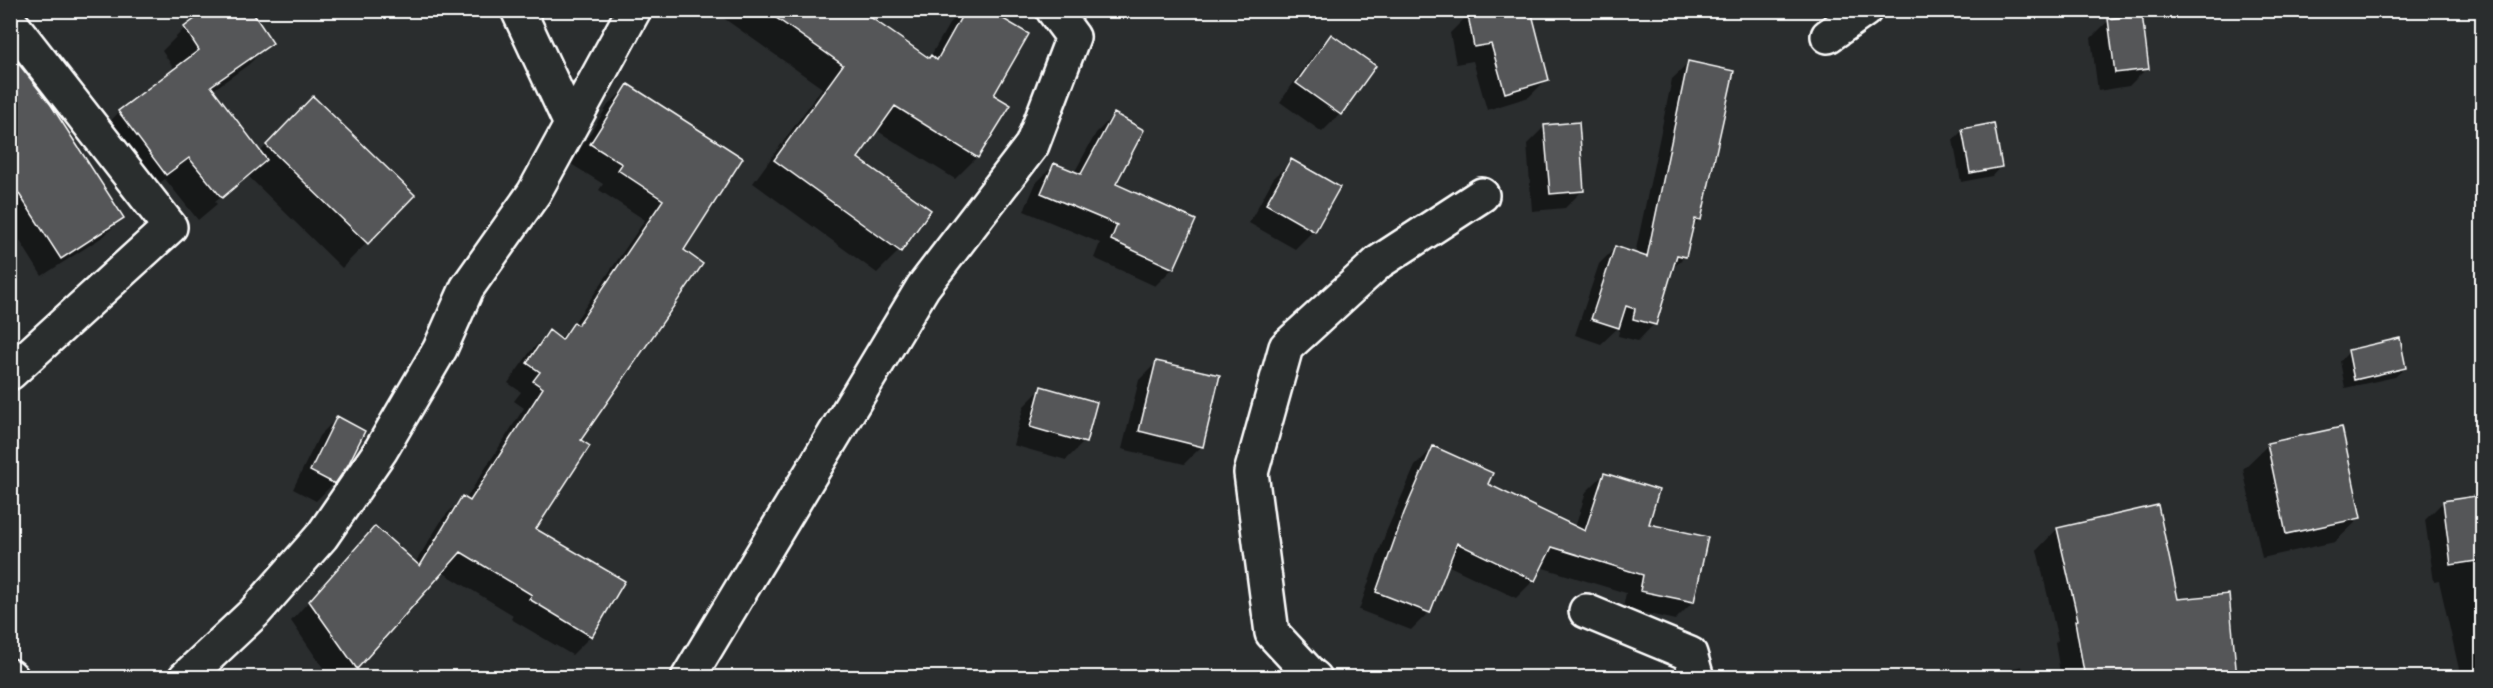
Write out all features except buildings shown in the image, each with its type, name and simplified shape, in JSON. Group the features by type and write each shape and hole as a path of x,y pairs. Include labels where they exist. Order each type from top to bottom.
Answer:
{"street":[{"path":"518,10 572,124"},
{"path":"185,678 254,613 322,536 381,450 440,349 467,288 534,193 634,10"},
{"path":"688,678 923,286 1032,145 1073,37 1053,10"},
{"path":"1828,36 1865,10"},
{"path":"10,22 170,227 10,373"},
{"path":"1315,678 1272,633 1251,473 1286,347 1379,262 1482,195"},
{"path":"1586,610 1690,654 1697,678"}]}
